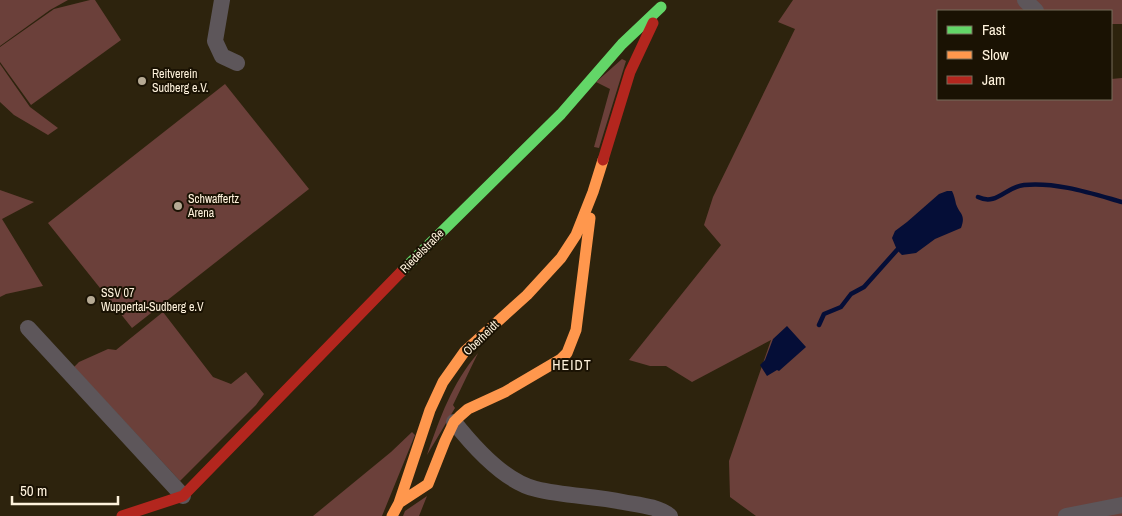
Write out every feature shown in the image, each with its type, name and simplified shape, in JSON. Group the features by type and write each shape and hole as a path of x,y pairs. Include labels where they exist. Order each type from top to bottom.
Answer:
{"street":[{"path":"222,0 215,41 222,56 237,63"},
{"path":"1025,0 1035,10"},
{"name":"Oberheidt","path":"392,516 399,503 430,410 442,382 465,351 527,295 561,258 576,235 593,192 630,72 637,54 663,4"},
{"name":"Riedelstraße","path":"122,516 183,496 426,246 561,114 622,44 663,4"},
{"name":"Oberheidt","path":"399,503 428,484 454,422 468,409 536,375 561,359 567,352 576,330 593,192"},
{"path":"28,328 183,496"},
{"path":"454,422 467,439 512,479 535,489 608,499 657,509 670,516"},
{"path":"1066,516 1122,506"}],"shaded area":[{"path":"0,0 68,0 50,10 0,46"},
{"path":"95,0 121,40 31,105 0,62 0,47 54,9"},
{"path":"793,0 1122,0 1122,24 1112,24 1112,10 937,10 937,100 1112,100 1112,79 1122,78 1122,516 756,516 730,497 729,461 771,340 692,382 666,366 650,366 629,360 721,245 704,225 713,197 795,29 778,22"},
{"path":"622,59 626,61 599,148 594,147 610,89 596,82"},
{"path":"0,64 30,107 58,128 48,135 14,115 0,102"},
{"name":"Schwaffertz Arena","path":"225,84 309,189 132,328 48,223"},
{"path":"0,190 34,202 2,219 43,286 0,297"},
{"path":"952,191 962,215 961,228 935,239 916,253 902,255 897,250 892,238 895,231 939,194"},
{"path":"163,312 213,377 231,384 246,372 264,394 256,405 180,481 74,367 79,362 108,349 116,350"},
{"path":"787,326 806,347 779,371 777,370 767,376 760,365 765,360 773,339"},
{"path":"478,353 453,405 455,408 427,455 442,414 454,389"},
{"path":"412,432 415,435 382,516 313,516 391,452"},
{"path":"427,496 419,516 403,516 405,511"}],"waterway":[{"path":"978,197 985,199 996,198 1017,186 1036,184 1073,189 1122,202"},
{"path":"819,325 824,314 841,307 851,294 864,287 897,250"}],"traffic: fast":[{"path":"402,271 561,114 622,44 661,7"}],"traffic: slow":[{"path":"392,516 399,503 430,410 443,382 465,351 527,295 561,258 576,235 603,160"},
{"path":"399,503 428,484 445,441 454,422 460,416 468,409 505,392 561,359 567,353 576,330 590,218"}],"traffic: jam":[{"path":"603,160 630,72 653,23"},
{"path":"122,516 183,496 402,271"}],"place":[{"name":"Reitverein Sudberg e.V.","path":"142,81"},
{"name":"Schwaffertz Arena","path":"178,206"},
{"name":"SSV 07 Wuppertal-Sudberg e.V","path":"91,300"}],"district":[{"name":"HEIDT","path":"572,365"}]}
